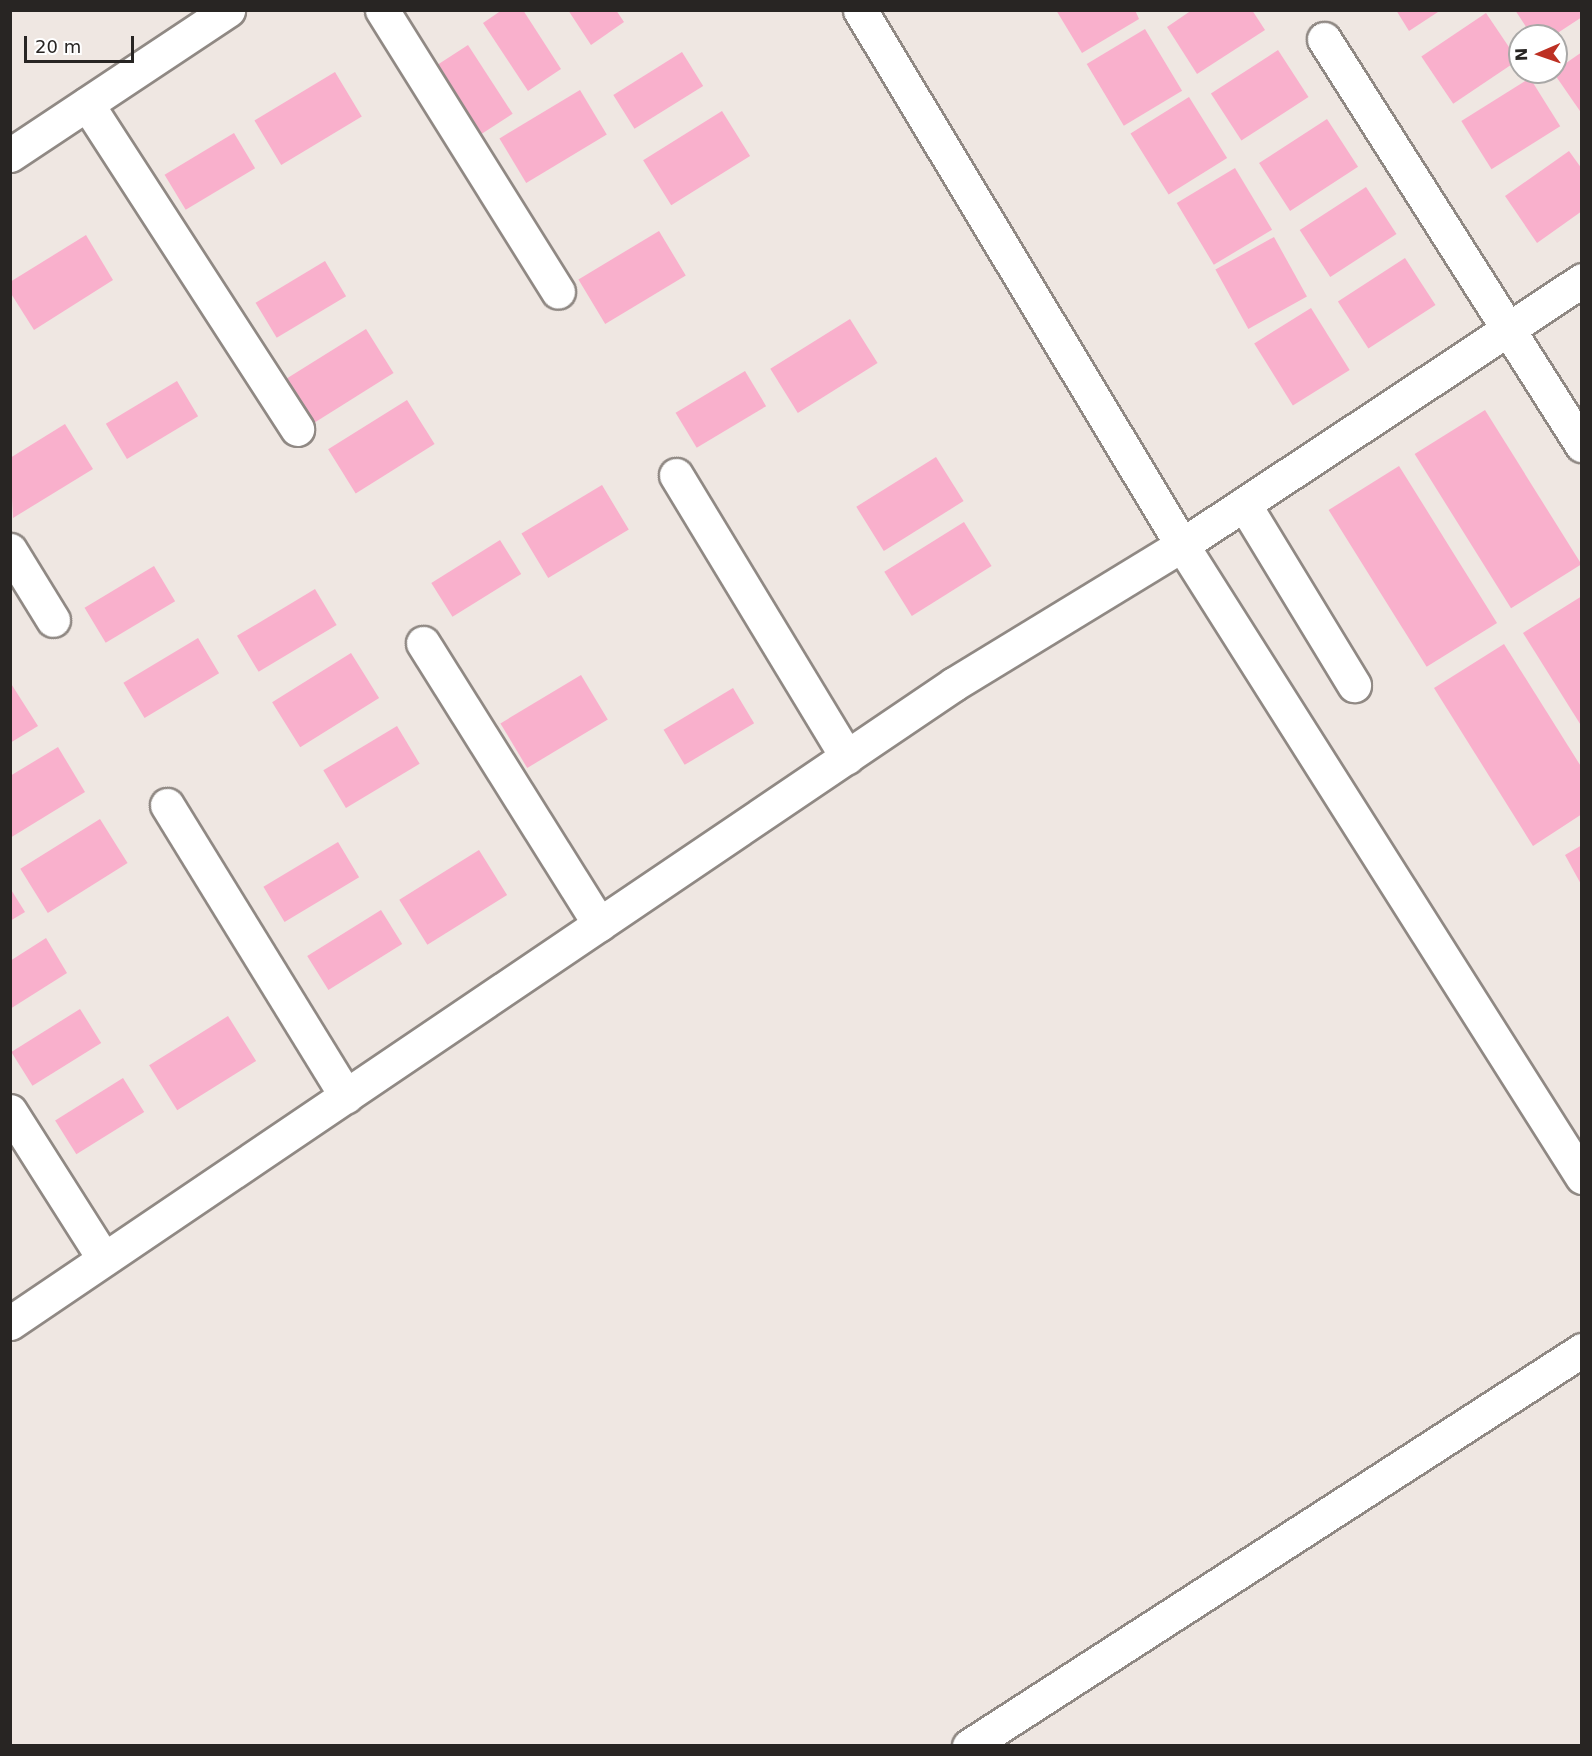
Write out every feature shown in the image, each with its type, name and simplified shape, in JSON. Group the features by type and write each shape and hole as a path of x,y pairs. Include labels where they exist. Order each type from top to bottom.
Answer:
{"street":[{"path":"10,155 228,10"},
{"path":"382,10 558,292"},
{"path":"860,10 1182,545 1581,1177"},
{"path":"1324,39 1511,327 1581,445"},
{"path":"87,104 297,429"},
{"path":"10,1323 847,757 1182,545 1581,280"},
{"path":"676,475 847,757"},
{"path":"1244,504 1354,685"},
{"path":"10,550 53,620"},
{"path":"423,643 599,924"},
{"path":"167,805 346,1096"},
{"path":"10,1112 104,1259"},
{"path":"969,1746 1581,1350"}],"building":[{"path":"502,10 523,10 561,69 528,91 483,23"},
{"path":"568,10 616,10 624,22 591,45"},
{"path":"1056,10 1135,10 1139,19 1082,53"},
{"path":"1192,10 1252,10 1265,30 1197,74 1167,27"},
{"path":"1396,10 1441,10 1409,31"},
{"path":"1515,10 1582,10 1582,17 1568,26 1568,24 1524,24"},
{"path":"1486,13 1508,46 1508,67 1453,104 1421,57"},
{"path":"1145,29 1182,91 1124,126 1087,64"},
{"path":"468,45 513,114 479,136 434,67"},
{"path":"1278,50 1308,97 1241,141 1211,94"},
{"path":"682,52 703,86 635,129 613,95"},
{"path":"1582,52 1582,114 1561,84 1568,84 1568,62"},
{"path":"335,72 362,117 281,165 254,120"},
{"path":"1520,84 1534,84 1560,126 1492,169 1461,121"},
{"path":"580,90 607,135 526,183 499,138"},
{"path":"1189,97 1227,158 1169,195 1130,134"},
{"path":"722,111 750,156 671,205 643,160"},
{"path":"1327,119 1358,167 1290,211 1259,163"},
{"path":"234,133 255,168 186,210 165,175"},
{"path":"1569,151 1582,169 1582,211 1537,243 1505,196"},
{"path":"1235,168 1272,230 1214,265 1177,203"},
{"path":"1366,187 1396,234 1330,277 1300,230"},
{"path":"659,231 686,276 605,324 578,279"},
{"path":"86,235 113,280 34,330 10,292 10,282"},
{"path":"1274,237 1307,296 1248,329 1215,269"},
{"path":"1405,258 1435,305 1368,349 1338,302"},
{"path":"325,261 346,296 277,338 256,303"},
{"path":"1311,308 1350,370 1293,405 1254,344"},
{"path":"850,319 878,363 798,413 770,369"},
{"path":"366,329 394,373 315,422 287,378"},
{"path":"745,371 766,406 697,448 676,413"},
{"path":"177,381 198,416 127,459 106,424"},
{"path":"407,400 435,444 356,493 328,449"},
{"path":"1485,410 1581,564 1511,608 1415,454"},
{"path":"65,424 93,469 13,518 10,458"},
{"path":"936,457 964,501 884,551 856,507"},
{"path":"1399,466 1497,623 1427,667 1329,510"},
{"path":"602,485 629,530 548,578 521,533"},
{"path":"964,522 992,566 912,616 884,572"},
{"path":"500,540 521,574 453,617 431,583"},
{"path":"154,566 175,601 106,643 85,608"},
{"path":"315,589 337,625 259,672 237,636"},
{"path":"1582,596 1582,727 1523,633"},
{"path":"198,638 219,673 145,718 123,683"},
{"path":"1504,644 1582,768 1582,814 1533,846 1434,688"},
{"path":"351,653 379,698 300,747 272,702"},
{"path":"581,675 608,720 527,768 500,723"},
{"path":"10,682 38,726 10,743"},
{"path":"733,688 754,723 685,765 664,730"},
{"path":"397,726 420,764 346,808 323,770"},
{"path":"58,747 85,792 10,838 10,776"},
{"path":"100,819 128,863 48,913 20,869"},
{"path":"338,842 359,877 285,922 263,887"},
{"path":"1582,845 1582,886 1565,855"},
{"path":"479,850 507,895 427,945 399,900"},
{"path":"10,888 25,912 10,921"},
{"path":"381,910 402,944 328,990 307,956"},
{"path":"46,938 67,973 10,1009 10,961"},
{"path":"80,1009 101,1043 33,1086 11,1052"},
{"path":"228,1016 256,1061 177,1110 149,1065"},
{"path":"123,1078 144,1112 76,1154 55,1120"}]}
